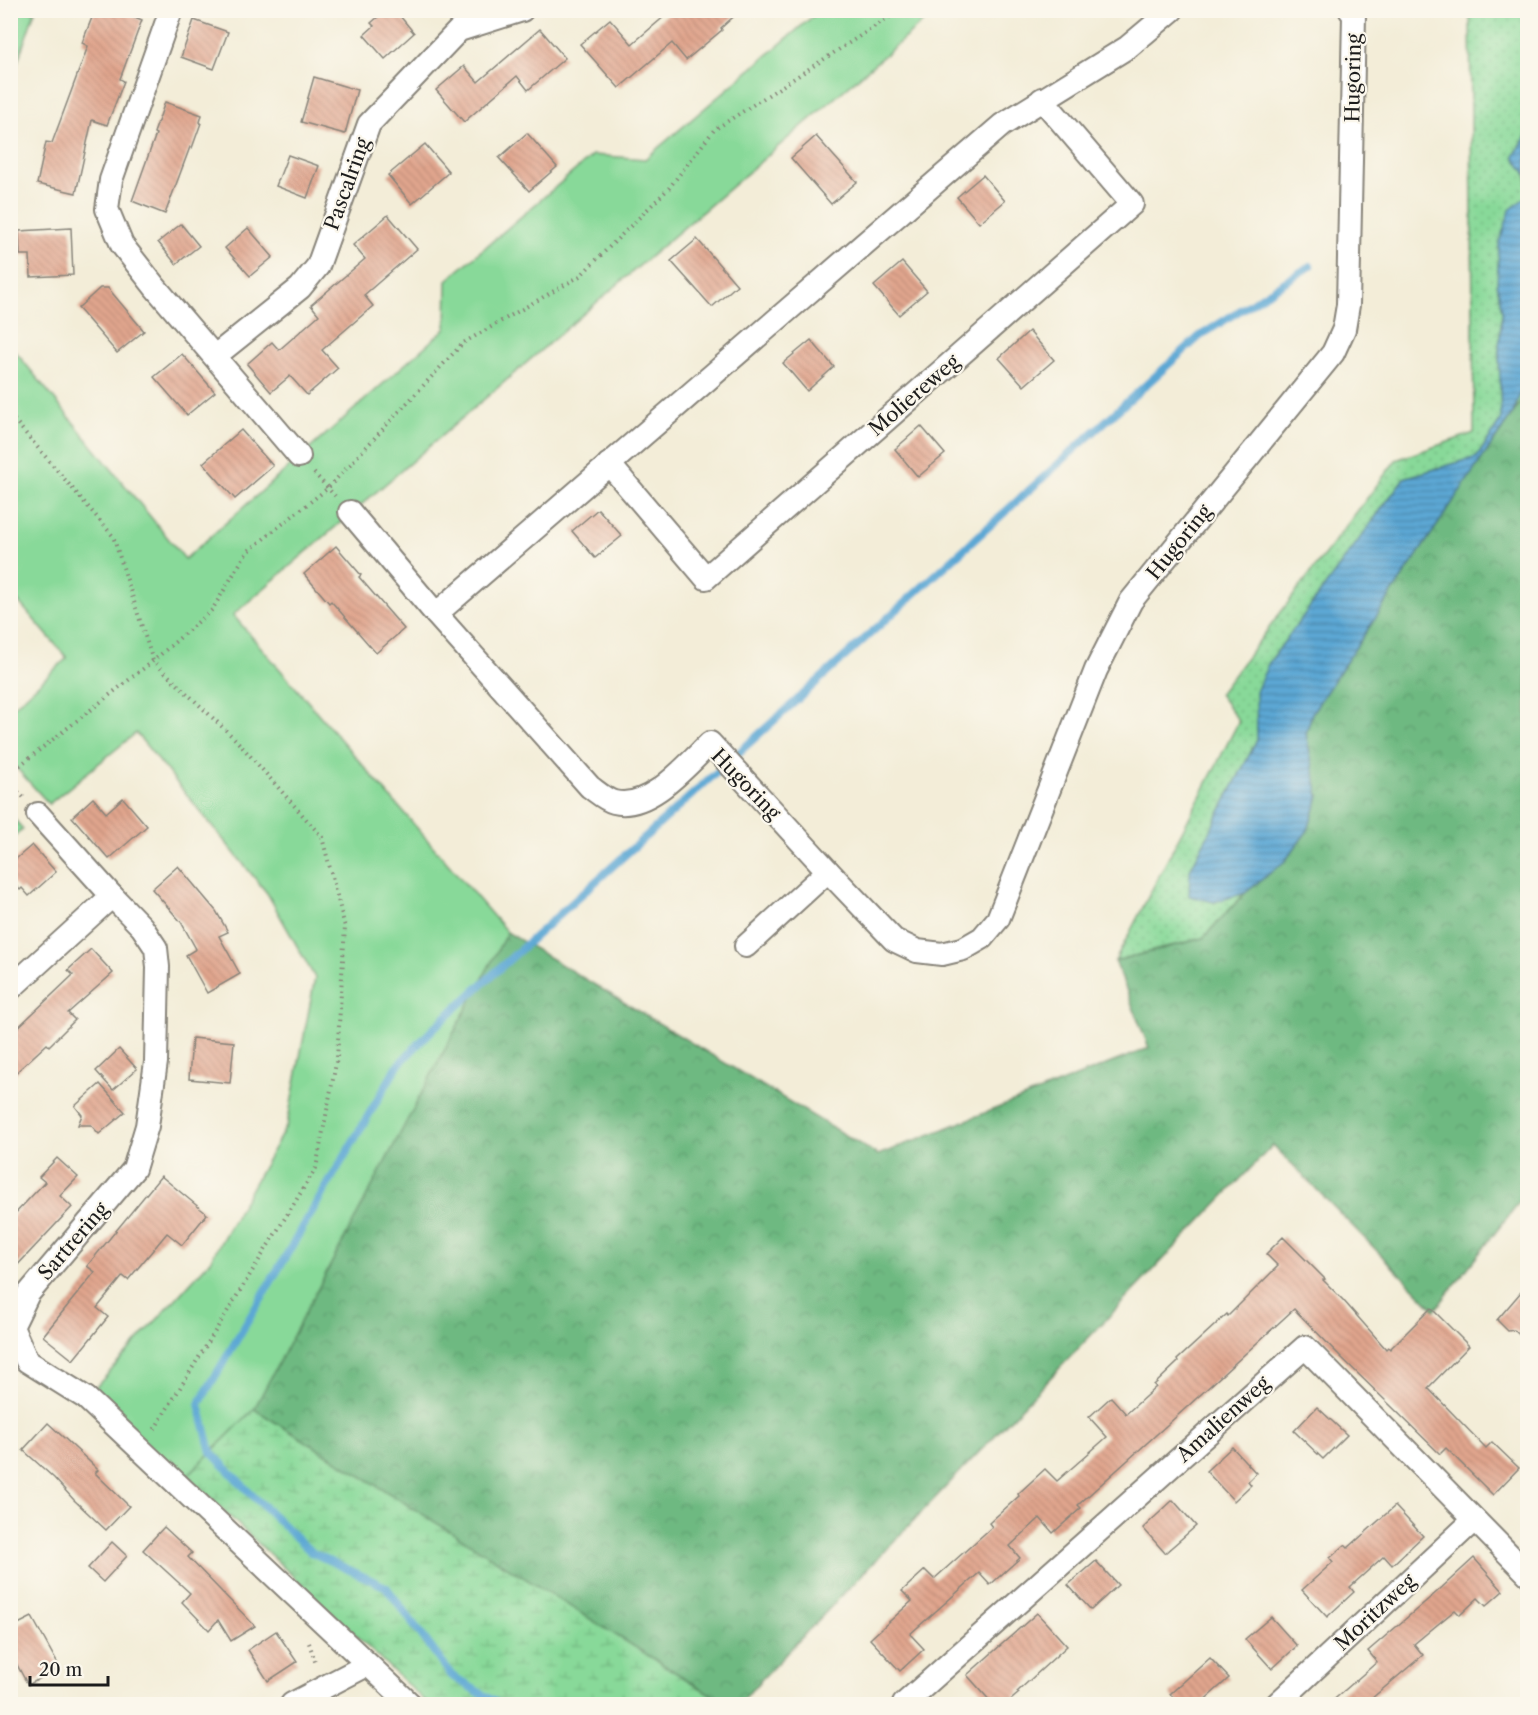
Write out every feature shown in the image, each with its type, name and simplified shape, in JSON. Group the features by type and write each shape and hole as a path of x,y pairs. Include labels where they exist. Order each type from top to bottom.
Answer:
{"street":[{"path":"171,10 111,180 107,209 122,245 299,456"},
{"name":"Pascalring","path":"215,356 300,288 318,266 369,124 459,30 522,10"},
{"path":"350,512 436,614 1002,125 1128,47 1172,10"},
{"name":"Hugoring","path":"436,614 590,787 613,802 633,803 658,791 710,743 894,940 917,951 942,954 963,949 982,938 998,919 1096,670 1131,601 1333,353 1344,329 1348,304 1354,15 1350,10"},
{"name":"Moliereweg","path":"609,464 706,578 1132,204 1042,99"},
{"name":"Sartrering","path":"38,814 142,927 156,948 158,967 156,1062 147,1126 134,1169 28,1294 12,1327 27,1361 86,1398 410,1704"},
{"path":"746,946 828,871"},
{"path":"10,989 112,896"},
{"name":"Amalienweg","path":"904,1704 1305,1347 1527,1574"},
{"name":"Moritzweg","path":"1277,1704 1473,1520"},
{"path":"292,1704 367,1665"}],"path":[{"path":"10,773 153,661 212,610 247,552 328,488 463,343 580,276 669,188 714,130 897,10"},
{"path":"10,415 113,536 153,661 236,740 322,837 345,927 338,1058 316,1168 154,1429 136,1447"},
{"path":"299,456 350,512"}],"green space":[{"path":"10,11 35,11 11,81"},
{"path":"819,11 936,11 233,615 507,932 254,1409 178,1485 86,1398 210,1261 287,1125 315,978 267,893 136,733 49,804 11,762 10,710 67,658 11,593 11,346 185,559 446,328 447,280 593,155 645,159"},
{"path":"1470,11 1527,11 1528,73 1525,78 1528,88 1527,135 1514,156 1527,176 1527,196 1510,211 1497,284 1502,311 1499,349 1501,420 1477,457 1404,478 1268,664 1257,724 1257,740 1190,870 1214,902 1245,893 1203,938 1115,961 1239,721 1219,694 1396,460 1474,433"},
{"path":"1527,374 1527,393 1513,413"},
{"path":"1527,393 1527,1192 1435,1310 1273,1145 738,1704 726,1704 254,1409 507,932 878,1155 1149,1048 1115,961 1203,938 1245,893 1285,861 1308,830 1319,796 1306,734 1312,713"},
{"path":"10,815 23,829 11,839 10,839"},
{"path":"254,1409 726,1704 428,1704 187,1476"}],"water":[{"path":"1527,135 1527,176 1514,156"},
{"path":"1527,196 1527,374 1513,413 1312,713 1306,734 1319,796 1308,830 1285,861 1245,893 1214,902 1189,896 1190,870 1257,740 1256,692 1268,664 1404,478 1477,457 1501,420 1499,349 1502,311 1497,284 1499,243 1510,210"}],"building":[{"path":"95,10 118,10 142,20 120,79 124,81 107,125 92,120 76,193 37,184 46,142 52,143 88,46 82,43"},
{"path":"386,10 395,10 414,33 385,59 364,35 374,26 371,23"},
{"path":"672,10 741,10 721,28 722,30 686,60 672,43 619,88 580,44 610,19 632,44"},
{"path":"194,20 228,32 214,69 181,57"},
{"path":"540,29 565,58 528,90 517,76 464,122 436,90 464,66 478,82"},
{"path":"314,77 357,90 345,134 301,122"},
{"path":"165,102 202,115 192,148 190,147 165,214 132,201"},
{"path":"527,133 557,167 529,191 499,158"},
{"path":"816,136 857,182 831,204 791,158"},
{"path":"425,144 449,172 412,204 388,175"},
{"path":"288,155 319,166 307,198 276,186"},
{"path":"983,175 1005,201 979,223 957,197"},
{"path":"388,215 417,249 364,295 373,306 322,350 338,368 307,395 290,376 271,392 247,364 272,342 279,350 319,315 311,305 365,259 353,245"},
{"path":"181,224 199,246 176,264 158,242"},
{"path":"71,228 73,275 31,277 30,255 20,255 19,231"},
{"path":"248,228 273,257 250,276 225,248"},
{"path":"697,239 737,285 712,307 671,261"},
{"path":"902,262 927,291 899,315 874,286"},
{"path":"100,288 108,288 144,331 117,353 78,308"},
{"path":"1029,331 1054,360 1024,386 999,358"},
{"path":"811,340 834,367 807,391 783,363"},
{"path":"182,354 215,392 187,415 154,377"},
{"path":"921,426 945,454 918,477 895,449"},
{"path":"241,430 273,466 235,499 203,463"},
{"path":"598,509 622,536 595,558 572,531"},
{"path":"336,546 361,575 359,577 404,629 376,653 304,574"},
{"path":"93,798 106,813 123,798 147,826 109,859 72,817"},
{"path":"32,845 56,872 29,896 10,880 10,864"},
{"path":"178,866 216,911 228,932 219,936 240,974 207,993 186,955 196,949 181,922 152,889"},
{"path":"91,949 113,973 68,1013 75,1020 49,1046 47,1044 10,1078 10,1035 73,975 68,970"},
{"path":"192,1038 234,1042 230,1083 189,1079"},
{"path":"119,1049 137,1069 113,1090 96,1071"},
{"path":"100,1084 125,1112 99,1134 91,1125 78,1125 82,1115 75,1106"},
{"path":"57,1158 78,1177 60,1196 72,1207 10,1273 10,1219 45,1182 39,1177"},
{"path":"161,1176 207,1214 182,1245 167,1233 128,1280 123,1276 97,1308 108,1317 73,1360 43,1336 95,1272 87,1266"},
{"path":"1283,1237 1325,1279 1323,1280 1386,1349 1388,1347 1390,1349 1431,1308 1469,1346 1428,1388 1486,1448 1492,1442 1519,1468 1493,1495 1446,1448 1440,1454 1294,1309 1078,1505 1081,1508 1053,1533 1040,1518 1010,1546 1020,1558 990,1585 979,1573 910,1634 924,1649 900,1671 870,1639 912,1601 902,1591 925,1570 934,1579 992,1527 989,1523 1045,1469 1057,1481 1107,1437 1089,1417 1111,1397 1126,1414 1156,1387 1154,1385 1178,1362 1177,1360 1227,1314 1228,1316 1278,1266 1266,1254"},
{"path":"1527,1285 1527,1342 1514,1330 1508,1331 1497,1320"},
{"path":"1317,1407 1347,1435 1323,1459 1294,1431"},
{"path":"48,1423 98,1470 95,1473 129,1506 106,1530 23,1450"},
{"path":"1232,1447 1256,1473 1248,1481 1251,1485 1234,1501 1206,1471"},
{"path":"1173,1500 1196,1526 1165,1553 1143,1528"},
{"path":"1395,1506 1423,1536 1392,1565 1384,1556 1350,1587 1354,1592 1327,1617 1302,1590 1333,1562 1330,1558 1345,1545 1348,1548"},
{"path":"164,1527 192,1553 188,1557 255,1626 231,1641 218,1620 209,1630 182,1602 190,1593 143,1550"},
{"path":"112,1542 127,1556 103,1582 88,1568"},
{"path":"1474,1558 1503,1591 1486,1606 1478,1598 1460,1615 1455,1610 1414,1644 1423,1655 1365,1704 1329,1704 1377,1662 1368,1651"},
{"path":"1096,1561 1118,1585 1091,1610 1068,1585"},
{"path":"1037,1613 1067,1646 1006,1704 993,1704 967,1675"},
{"path":"32,1617 60,1668 28,1685 10,1652 10,1628"},
{"path":"1271,1617 1297,1646 1272,1669 1245,1639"},
{"path":"276,1631 297,1662 268,1681 248,1650"},
{"path":"1210,1658 1229,1678 1200,1704 1180,1704 1170,1694"}],"waterway":[{"path":"498,1704 452,1676 386,1587 311,1552 248,1491 211,1452 199,1404 398,1065 438,1024 1200,336 1310,266"}]}
